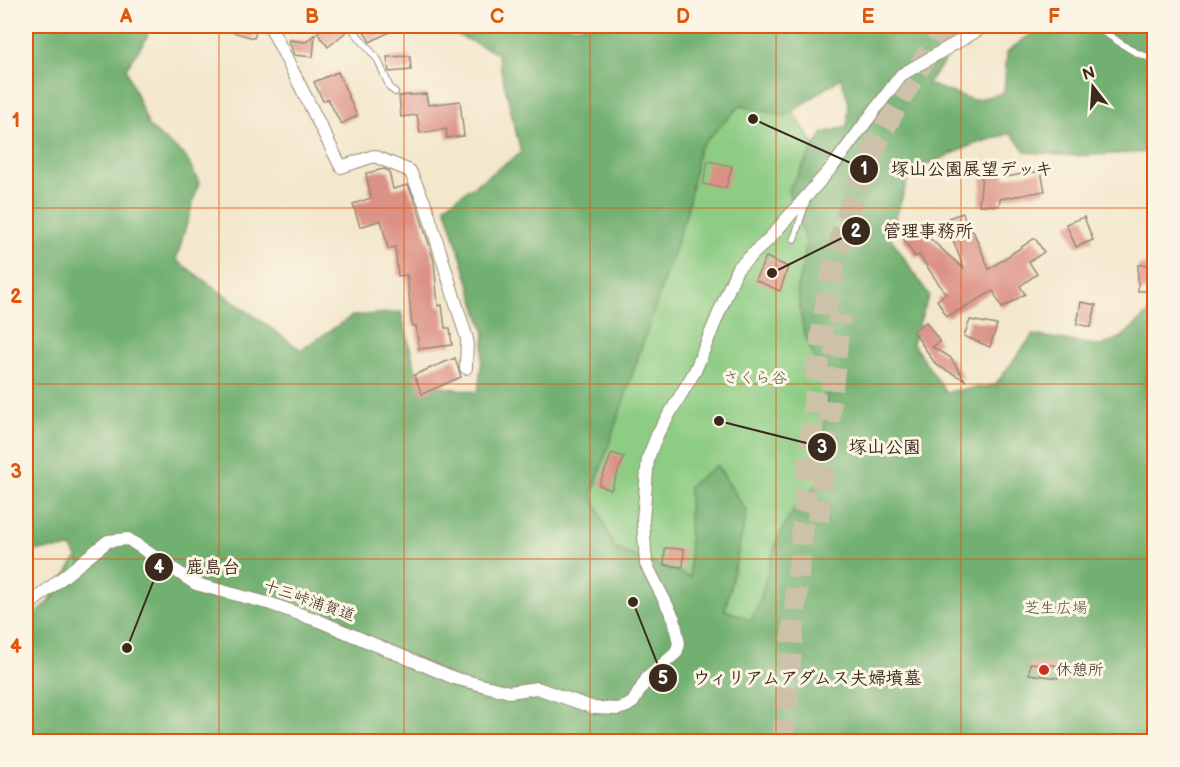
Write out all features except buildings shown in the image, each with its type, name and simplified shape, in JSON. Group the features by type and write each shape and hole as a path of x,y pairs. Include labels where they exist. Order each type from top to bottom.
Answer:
{"street":[{"path":"270,26 341,167 374,156 410,171 426,206 466,339 466,368"},
{"path":"809,193 850,146 883,96 901,75 985,26"},
{"name":"十三峠浦賀道","path":"26,607 108,541 129,539 196,584 272,604 319,621 434,671 503,691 537,688 594,708 618,709 633,702 647,678 676,653 679,644 674,619 646,564 643,520 648,458 658,433 695,371 737,269 769,239 809,193"}],"lane":[{"path":"350,26 378,60 390,88 395,92"},
{"path":"1087,26 1096,28 1141,56 1155,58"},
{"path":"794,239 809,193"}],"green space":[{"name":"芝生広場","path":"26,26 149,26 147,37 126,69 149,127 185,156 199,182 176,260 301,350 352,316 401,312 419,384 478,392 485,334 445,206 521,153 497,53 438,26 940,26 964,37 927,84 973,100 1004,93 1007,52 1042,26 1154,26 1154,152 1073,156 1026,152 1011,133 972,145 910,172 890,237 929,295 912,343 946,392 995,385 1033,335 1101,346 1122,337 1154,308 1154,741 26,741 26,624 83,568 72,548 26,551","holes":["841,78 849,103 847,127 823,133 788,190 807,244 797,288 803,329 826,389 822,479 797,506 782,530 774,549 760,600 751,620 725,610 747,512 717,465 689,486 690,577 615,549 592,495 687,211 699,148 740,106 786,116"]},
{"path":"734,99 788,105 822,156 863,300 1154,741 26,636 92,535 476,437 618,231"}],"tunnel":[{"path":"783,742 821,336 839,244 857,189 878,140 917,71 946,26"},
{"path":"818,521 840,315"}],"place":[{"name":"塚山公園展望デッキ","path":"753,119"},
{"name":"管理事務所","path":"772,273"},
{"name":"塚山公園","path":"719,421"},
{"name":"ウィリアムアダムス夫婦墳墓","path":"633,602"},
{"name":"鹿島台","path":"127,648"},
{"name":"休憩所","path":"1044,670"}],"park label":[{"name":"さくら谷","path":"755,378"}]}
